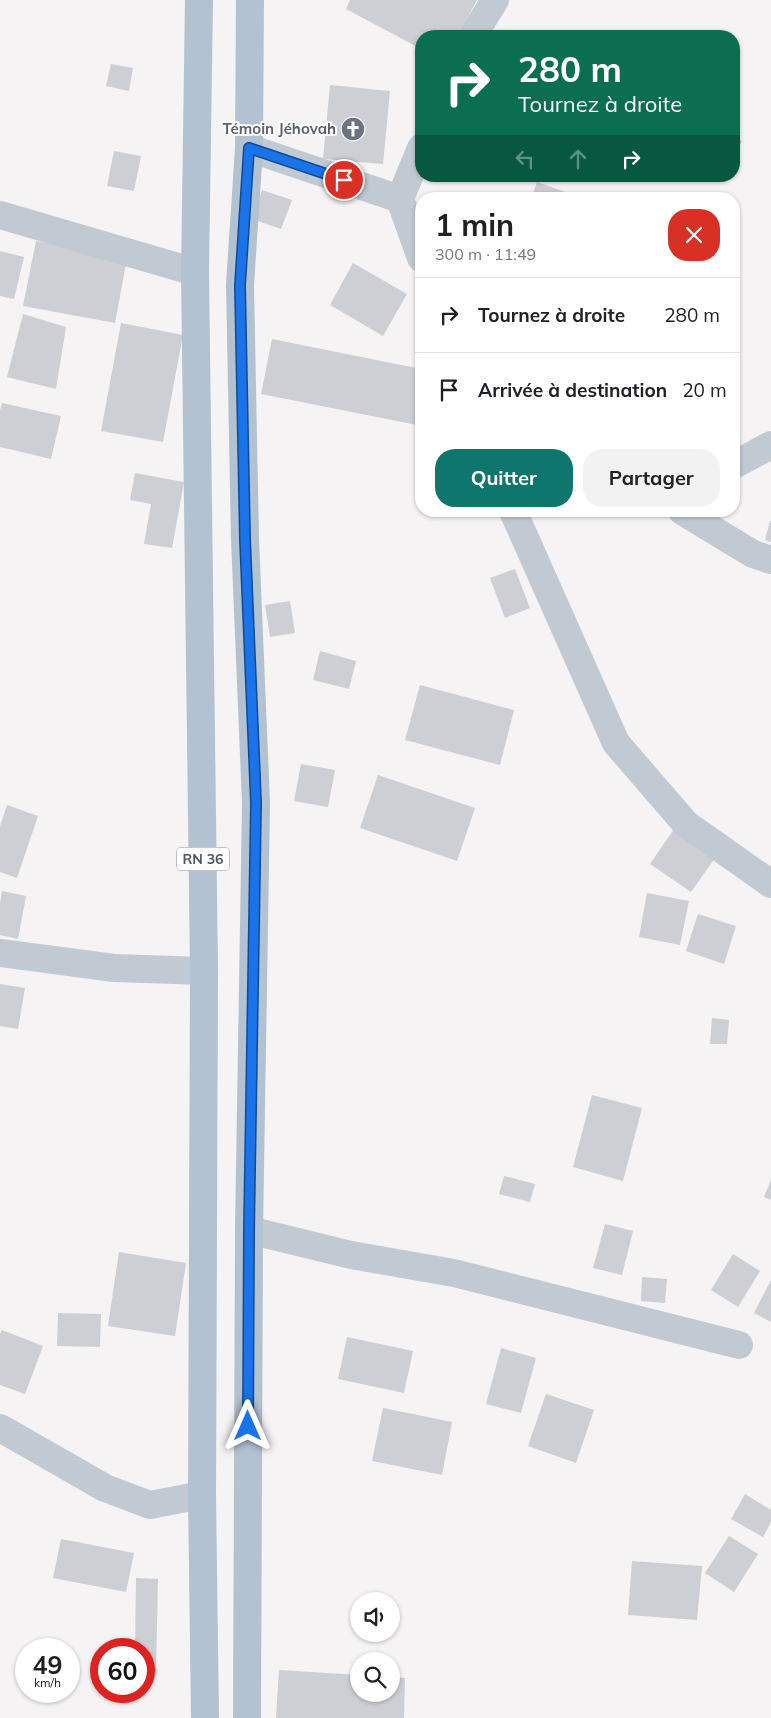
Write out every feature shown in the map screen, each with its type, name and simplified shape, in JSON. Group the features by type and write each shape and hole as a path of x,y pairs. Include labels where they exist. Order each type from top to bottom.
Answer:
{"main road":[{"name":"RN 36","path":"199,0 195,272 204,972 202,1495 205,1718"},
{"path":"247,1718 249,1230 256,803 245,539 240,285 249,148 250,0"}],"street":[{"path":"476,30 494,0"},
{"path":"249,148 400,200"},
{"path":"415,163 400,200 415,241"},
{"path":"0,215 195,272"},
{"path":"740,462 771,445"},
{"path":"516,517 616,743 686,824 771,884"},
{"path":"692,517 753,554 771,560"},
{"path":"0,953 114,968 204,972"},
{"path":"249,1230 351,1255 454,1273 739,1345"},
{"path":"0,1428 105,1488 150,1505 202,1495"}],"building":[{"path":"350,0 477,0 461,30 415,30 415,46 346,9"},
{"path":"111,64 133,68 129,91 106,86"},
{"path":"330,85 390,91 383,164 323,159"},
{"path":"114,151 141,156 134,191 107,186"},
{"path":"537,182 565,192 533,192"},
{"path":"262,190 292,200 281,229 252,219"},
{"path":"36,241 127,258 115,323 23,306"},
{"path":"0,251 24,257 14,299 0,296"},
{"path":"353,263 407,294 383,336 330,305"},
{"path":"23,314 66,327 56,389 7,377"},
{"path":"121,323 183,335 163,442 101,431"},
{"path":"272,339 415,368 415,425 261,394"},
{"path":"2,403 61,416 51,459 0,447 0,410"},
{"path":"135,473 184,482 172,548 144,544 151,504 130,500"},
{"path":"771,521 771,542 765,540"},
{"path":"515,569 530,608 505,618 490,578"},
{"path":"290,601 295,633 270,637 265,605"},
{"path":"320,651 356,661 349,689 313,680"},
{"path":"420,685 514,710 500,765 405,740"},
{"path":"301,764 335,770 328,807 294,801"},
{"path":"378,775 475,808 457,861 360,828"},
{"path":"7,805 38,816 17,878 0,872 0,826"},
{"path":"674,829 715,858 691,892 650,864"},
{"path":"2,891 26,896 18,939 0,935"},
{"path":"647,893 689,901 680,945 639,937"},
{"path":"698,914 736,926 724,964 686,951"},
{"path":"0,984 25,988 18,1029 0,1026"},
{"path":"712,1018 729,1020 727,1044 710,1044"},
{"path":"592,1095 642,1108 623,1181 573,1167"},
{"path":"504,1176 535,1184 530,1202 499,1194"},
{"path":"771,1180 771,1200 764,1197"},
{"path":"605,1224 633,1231 622,1275 593,1268"},
{"path":"119,1252 186,1263 175,1336 108,1326"},
{"path":"733,1254 760,1271 738,1307 711,1290"},
{"path":"642,1277 667,1279 665,1303 641,1301"},
{"path":"771,1280 771,1322 754,1313"},
{"path":"58,1313 101,1314 100,1347 57,1346"},
{"path":"2,1330 43,1346 25,1394 0,1385 0,1334"},
{"path":"347,1337 413,1351 404,1393 338,1379"},
{"path":"501,1348 536,1358 521,1413 486,1404"},
{"path":"546,1394 594,1410 576,1463 528,1446"},
{"path":"383,1408 452,1422 442,1475 372,1461"},
{"path":"745,1494 771,1510 771,1522 763,1537 731,1519"},
{"path":"729,1536 758,1554 734,1592 705,1573"},
{"path":"61,1539 134,1553 126,1592 53,1578"},
{"path":"632,1561 702,1566 697,1620 628,1615"},
{"path":"136,1578 158,1579 156,1671 155,1638 135,1638"},
{"path":"279,1670 350,1674 350,1702 400,1702 400,1678 405,1678 404,1718 276,1718"}],"place":[{"name":"Témoin Jéhovah","path":"353,129"}],"route":[{"path":"248,1426 249,1230 256,803 245,539 240,285 249,148 344,180"}]}
